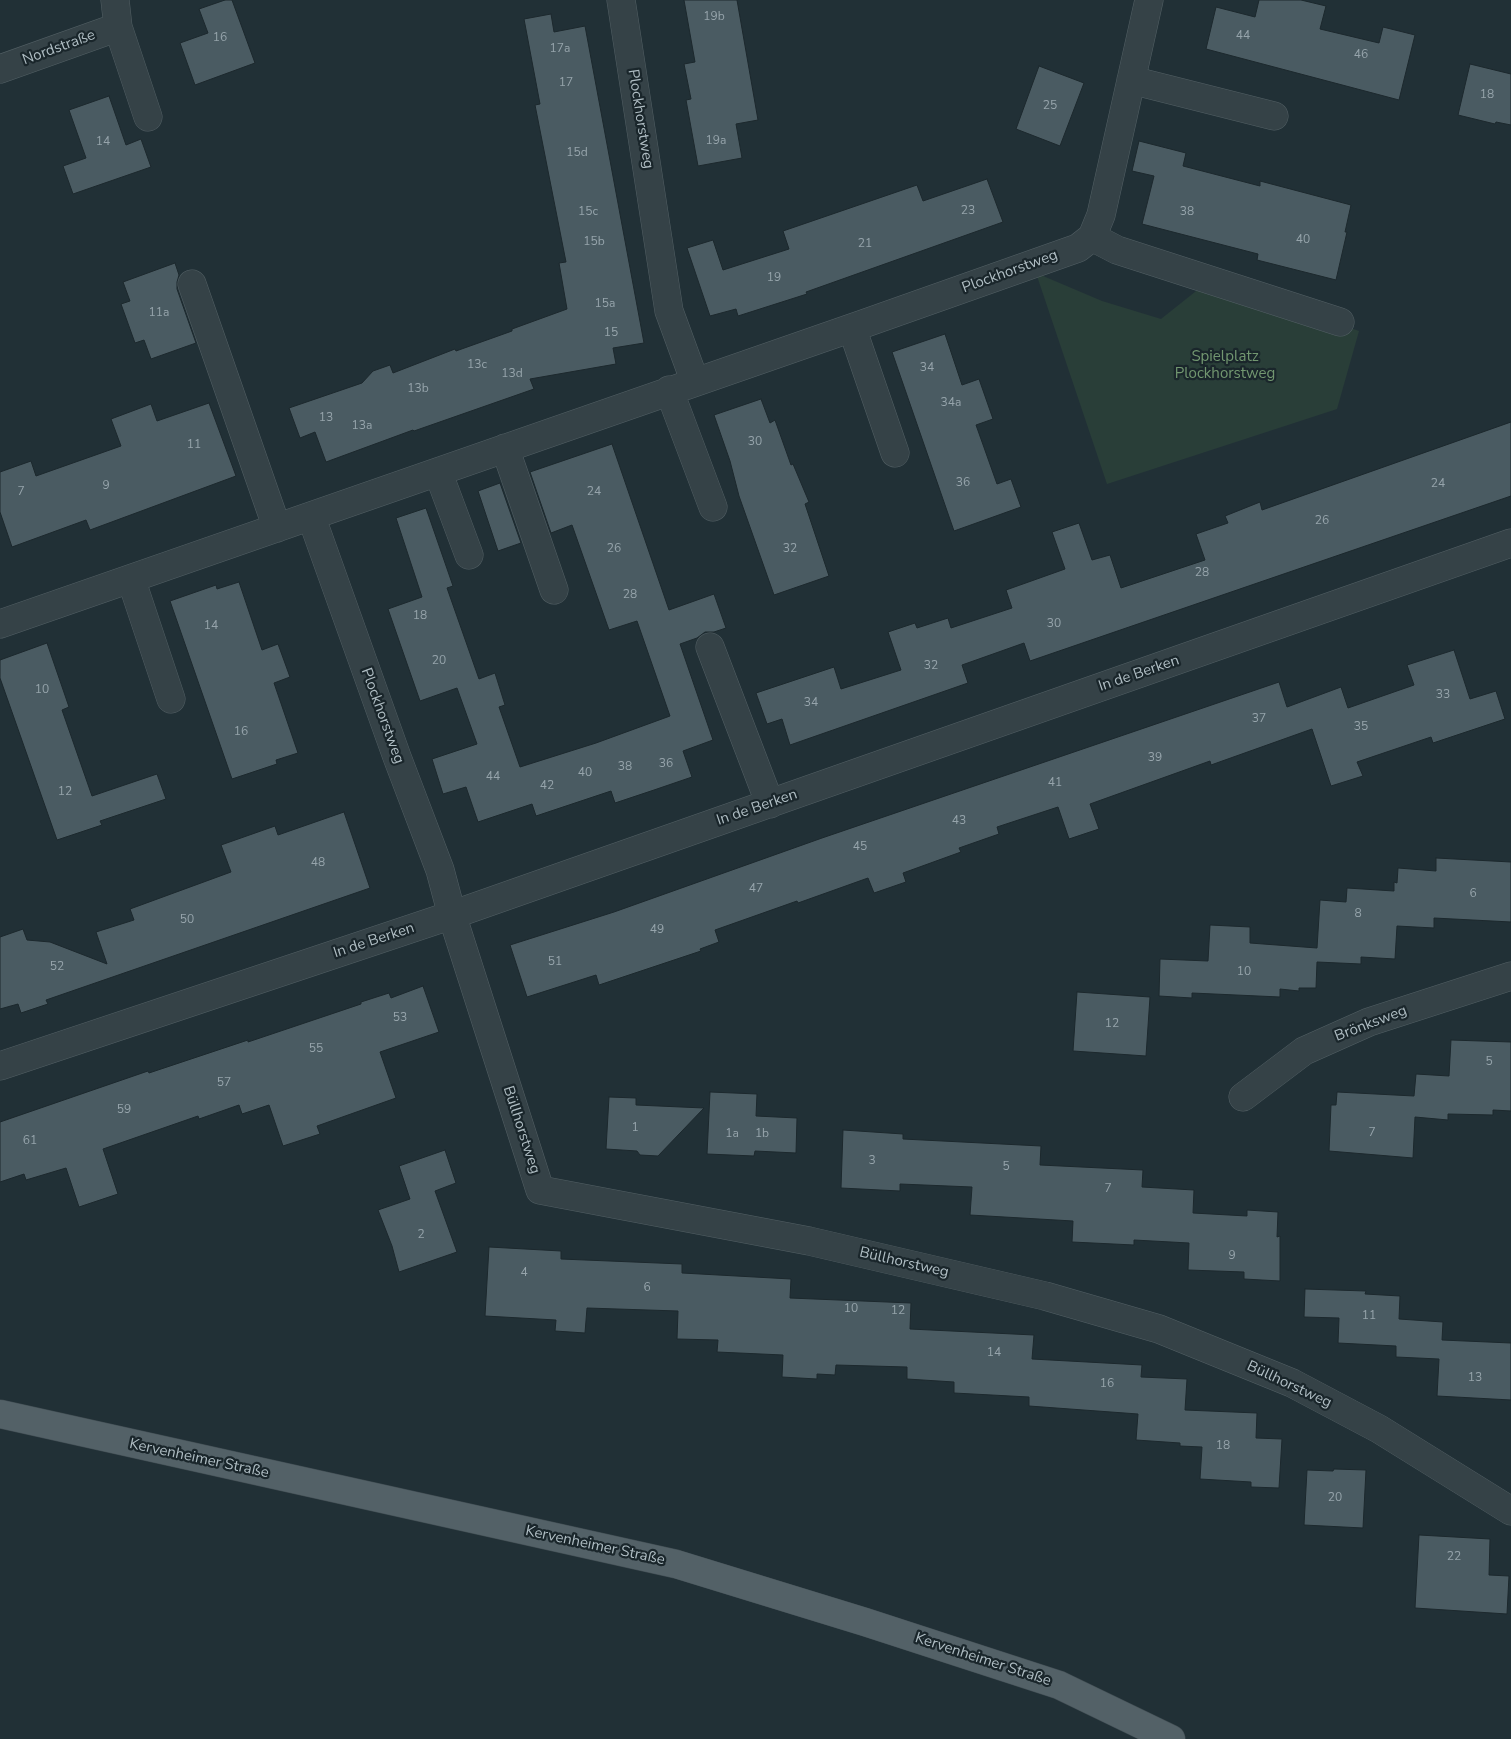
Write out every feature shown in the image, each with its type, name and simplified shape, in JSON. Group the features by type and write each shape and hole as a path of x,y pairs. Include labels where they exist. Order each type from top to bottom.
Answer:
{"main road":[{"name":"Kervenheimer Straße","path":"0,1414 676,1564 865,1622 1059,1685 1171,1739"}],"street":[{"path":"115,0 118,27 148,117"},
{"name":"Plockhorstweg","path":"621,0 669,311 695,382"},
{"path":"1149,0 1101,215 1092,237 1117,250 1340,322"},
{"name":"Nordstraße","path":"0,69 118,27"},
{"path":"1131,80 1274,116"},
{"name":"Plockhorstweg","path":"0,624 1078,248 1092,237"},
{"path":"192,284 278,528"},
{"path":"852,328 895,453"},
{"path":"669,390 713,507"},
{"path":"505,448 554,590"},
{"path":"438,472 469,555"},
{"name":"Plockhorstweg","path":"311,516 397,758 440,870 452,915"},
{"name":"In de Berken","path":"0,1066 452,915 1511,543"},
{"path":"131,579 171,699"},
{"path":"710,647 770,804"},
{"name":"Büllhorstweg","path":"452,915 540,1190 809,1241 1045,1296 1159,1329 1292,1383 1379,1429 1511,1511"},
{"name":"Brönksweg","path":"1243,1097 1304,1051 1369,1022 1511,976"}],"green space":[{"name":"Spielplatz Plockhorstweg","path":"1036,273 1102,301 1161,319 1210,280 1359,331 1337,409 1107,484"}],"building":[{"path":"225,0 232,0 255,63 195,85 180,43 208,33 199,9"},
{"path":"684,0 737,0 758,120 736,124 742,158 698,166 686,100 691,99 684,64 695,62"},
{"path":"1259,0 1301,0 1326,6 1320,29 1379,43 1383,27 1415,35 1399,100 1206,49 1216,7 1255,17"},
{"path":"551,14 554,32 585,26 644,343 613,348 616,364 530,379 534,389 326,462 315,432 300,438 289,408 362,383 373,371 390,365 393,373 455,349 456,351 512,331 512,329 567,309 559,263 566,262 535,105 540,104 524,19"},
{"path":"1470,64 1511,74 1511,125 1496,122 1495,124 1458,115"},
{"path":"1039,66 1084,83 1060,146 1016,129"},
{"path":"109,96 126,145 141,139 151,167 73,194 63,166 86,158 69,110"},
{"path":"1139,141 1186,153 1183,166 1260,186 1260,181 1351,205 1336,280 1257,260 1258,254 1142,224 1154,176 1132,171"},
{"path":"987,179 1003,222 806,292 807,294 738,316 736,309 710,316 687,248 713,240 723,270 789,249 783,231 917,185 923,201"},
{"path":"175,263 179,275 177,289 196,343 151,359 144,340 135,343 121,304 130,301 123,282"},
{"path":"945,334 962,385 979,379 993,419 976,425 997,484 1011,479 1021,507 954,531 892,352"},
{"path":"761,399 770,423 775,420 791,465 793,464 809,502 805,504 829,576 774,595 739,496 730,461 714,415"},
{"path":"209,403 236,476 90,530 86,520 12,547 0,512 0,472 31,461 36,476 121,446 111,419 151,404 157,421"},
{"path":"1511,422 1511,496 1030,661 1024,643 962,665 968,683 790,745 782,719 767,724 756,693 834,667 841,689 901,670 888,632 915,623 917,628 948,618 951,628 1012,608 1006,590 1065,569 1052,532 1079,523 1092,560 1110,555 1121,588 1205,560 1196,534 1228,523 1225,516 1260,502 1262,510"},
{"path":"612,444 669,610 714,594 726,628 714,632 705,632 697,638 680,644 713,740 683,751 692,777 615,803 611,791 536,816 532,804 478,822 466,787 443,794 432,759 477,744 457,688 420,701 388,609 422,597 396,518 426,508 453,586 447,588 479,679 495,673 505,705 499,707 520,767 596,743 670,716 637,621 609,630 572,525 551,533 530,472"},
{"path":"500,483 521,543 498,551 478,491"},
{"path":"239,582 262,650 278,644 290,677 274,683 298,753 276,760 277,764 232,779 170,601 216,585 217,589"},
{"path":"47,643 69,707 62,710 92,796 157,774 166,799 100,821 102,825 57,840 0,678 0,660"},
{"path":"1454,650 1470,699 1496,691 1505,719 1433,743 1431,737 1357,762 1363,776 1331,786 1312,729 1211,765 1210,761 1090,804 1099,829 1069,839 1058,807 997,827 999,834 959,848 961,852 903,873 906,882 874,893 868,878 715,930 719,942 700,949 701,951 599,985 596,975 527,997 510,945 614,912 822,838 1279,682 1287,707 1341,687 1348,708 1414,685 1407,665"},
{"path":"344,812 370,888 46,1000 48,1004 21,1013 18,1004 0,1009 0,937 23,929 27,940 50,942 107,964 96,932 134,920 130,909 231,872 221,845 275,826 278,835"},
{"path":"1436,858 1511,862 1511,922 1434,918 1434,928 1397,926 1395,959 1361,957 1361,964 1317,962 1316,988 1299,988 1299,991 1280,989 1280,997 1192,993 1192,998 1159,996 1160,959 1208,961 1210,925 1250,927 1250,943 1317,948 1320,900 1346,902 1347,888 1394,891 1394,882 1397,883 1398,868 1436,871"},
{"path":"423,986 439,1032 380,1052 396,1098 317,1126 320,1134 283,1146 269,1105 242,1114 239,1105 199,1119 198,1116 103,1149 118,1194 79,1207 66,1168 26,1180 24,1174 0,1182 0,1122 148,1071 149,1073 248,1040 248,1042 361,1004 361,1002 389,993 391,998"},
{"path":"1077,992 1150,997 1146,1056 1073,1051"},
{"path":"1451,1040 1511,1042 1511,1111 1493,1110 1493,1115 1448,1114 1448,1120 1415,1117 1413,1158 1329,1151 1331,1105 1336,1105 1337,1092 1414,1096 1416,1074 1449,1076"},
{"path":"710,1092 757,1094 756,1116 797,1118 796,1153 755,1151 754,1156 707,1154"},
{"path":"609,1097 636,1098 636,1105 704,1108 658,1156 640,1155 637,1151 606,1149"},
{"path":"843,1130 903,1134 903,1139 1041,1146 1040,1165 1143,1170 1142,1187 1194,1190 1193,1213 1247,1216 1247,1210 1278,1212 1277,1237 1280,1236 1280,1281 1244,1279 1244,1272 1188,1270 1189,1243 1134,1240 1134,1245 1072,1242 1073,1221 970,1215 972,1187 900,1184 900,1191 841,1188"},
{"path":"445,1150 456,1183 435,1191 457,1252 399,1272 392,1246 378,1210 410,1199 399,1166"},
{"path":"489,1247 561,1251 561,1259 682,1264 682,1273 791,1279 790,1298 911,1303 910,1329 1034,1335 1032,1359 1142,1365 1141,1377 1187,1379 1185,1410 1257,1413 1256,1438 1282,1439 1279,1488 1251,1487 1251,1482 1200,1479 1202,1447 1180,1446 1180,1443 1136,1440 1138,1414 1029,1406 1029,1397 954,1393 954,1382 907,1379 907,1367 836,1365 835,1375 817,1374 817,1379 782,1377 783,1355 717,1352 718,1340 677,1339 678,1311 587,1308 585,1333 555,1331 556,1320 485,1316"},
{"path":"1305,1289 1366,1291 1365,1294 1400,1296 1399,1319 1443,1322 1442,1340 1511,1343 1511,1400 1437,1396 1439,1359 1396,1357 1396,1346 1338,1343 1339,1318 1304,1317"},
{"path":"1334,1469 1366,1470 1363,1528 1304,1525 1307,1470 1333,1471"},
{"path":"1419,1535 1490,1539 1489,1575 1509,1576 1507,1614 1415,1608"}]}
